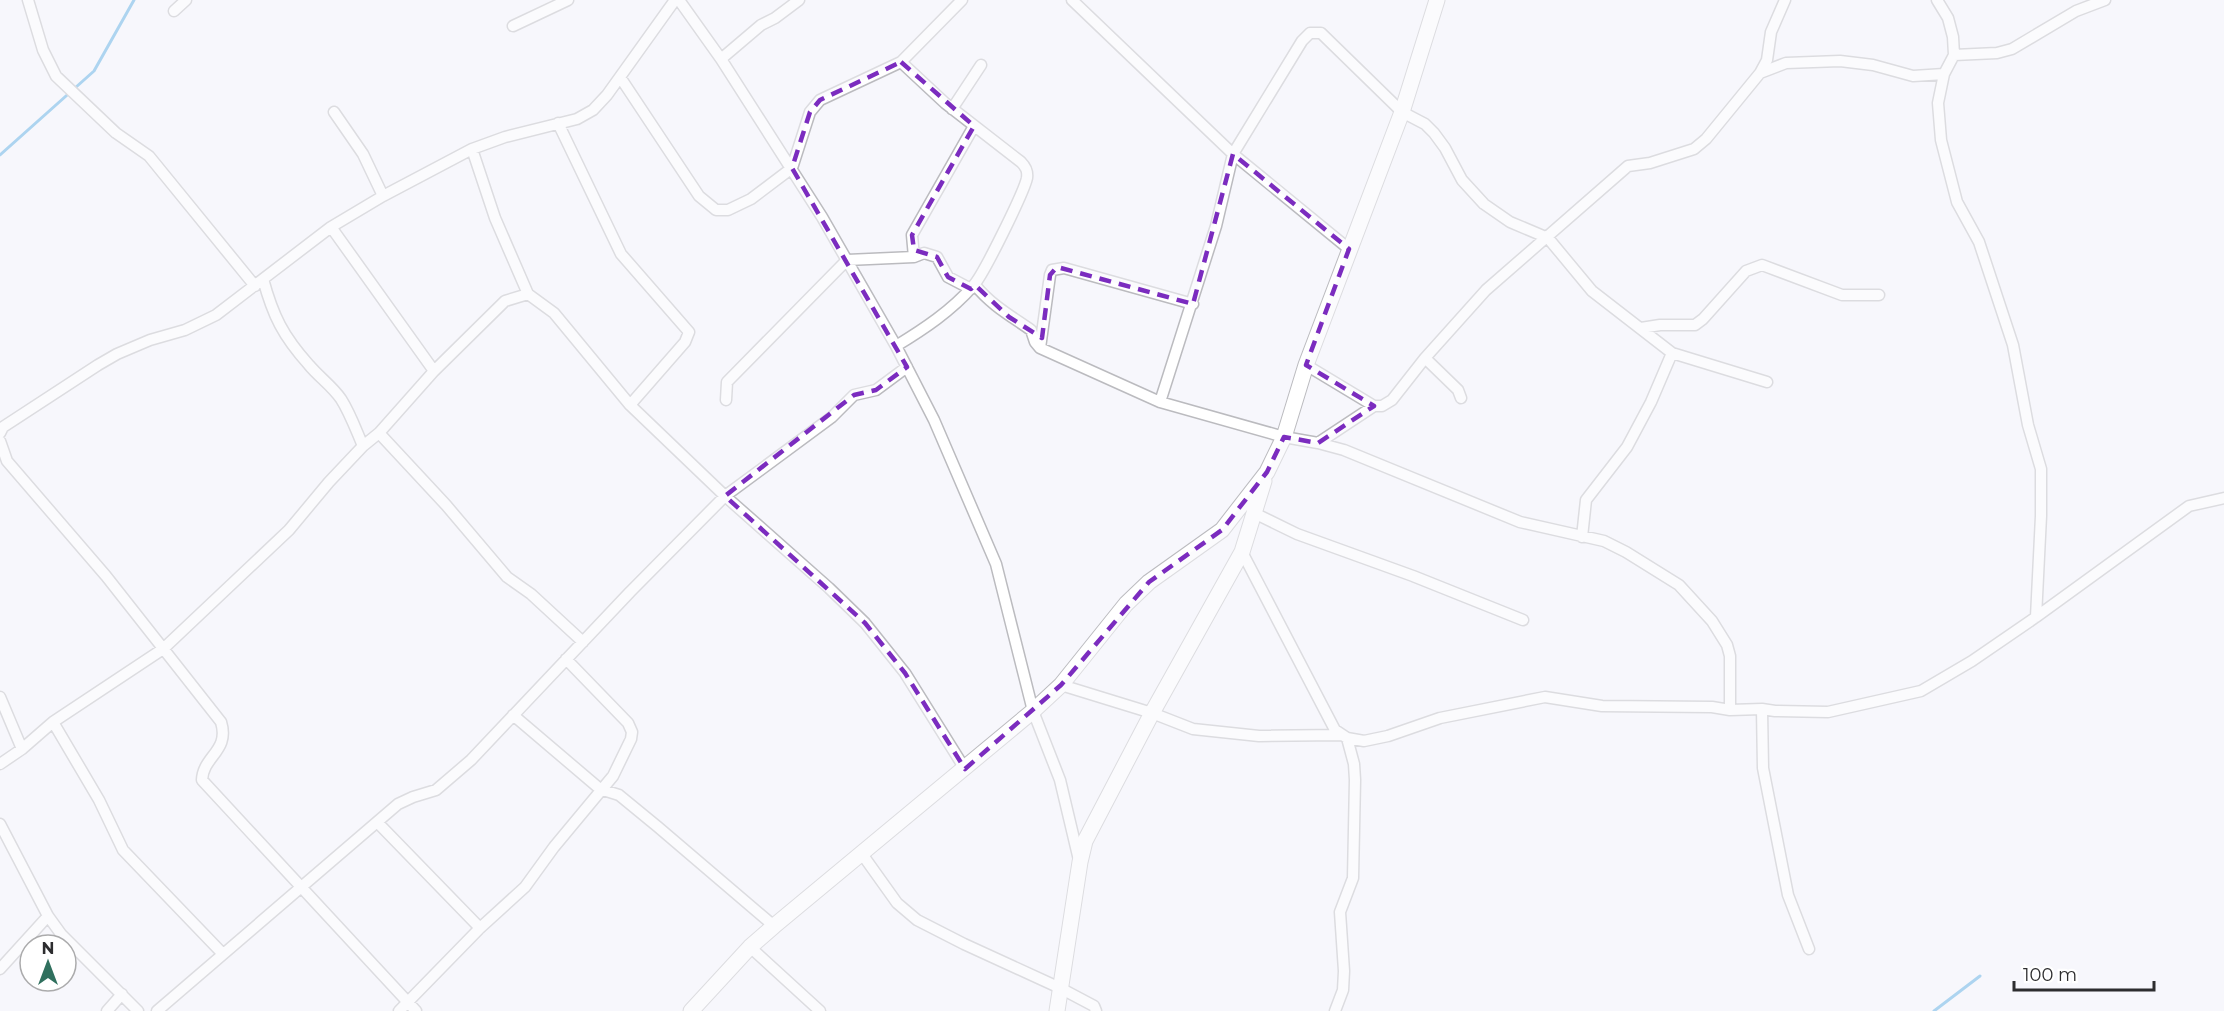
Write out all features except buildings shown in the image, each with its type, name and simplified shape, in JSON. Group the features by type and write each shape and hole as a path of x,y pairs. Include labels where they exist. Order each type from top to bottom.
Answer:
{"street":[{"path":"28,0 43,50 56,76 116,134 149,156 259,282 281,328 309,366 329,384 342,401 363,446"},
{"path":"174,11 186,0"},
{"path":"513,26 568,0"},
{"path":"0,433 3,427 98,365 150,340 185,330 216,315 331,227 383,196 472,149 505,137 577,118 593,110 677,0 721,59 792,168 897,346 934,420 996,564 1033,711 1060,780 1080,862"},
{"path":"721,59 761,25 800,0"},
{"path":"620,77 699,195 717,210 728,210 751,199 792,168 810,112 820,100 901,62 962,0"},
{"path":"1072,0 1233,154 1349,249"},
{"path":"1057,1011 1085,841 1152,713 1242,552 1267,472 1284,437 1306,365 1402,112 1437,0"},
{"path":"1306,365 1374,406 1382,406 1392,400 1425,358 1486,290 1628,166 1650,163 1694,149 1706,139 1760,73 1767,60 1771,32 1785,0"},
{"path":"1937,0 1948,18 1953,37 1954,55 1944,74 1938,104 1941,140 1957,202 1979,242 2013,345 2028,425 2041,469 2036,617"},
{"path":"1954,55 2012,49 2076,11 2105,0"},
{"path":"1160,402 1216,226 1233,154 1302,41 1310,33 1321,33 1402,112 1425,124 1445,148 1462,180 1484,204 1510,222 1548,238 1592,291 1672,353 1767,382"},
{"path":"1760,73 1786,63 1840,61 1873,65 1913,76 1944,74"},
{"path":"897,346 935,321 973,287 1009,218 1027,174 1021,162 952,109 901,62"},
{"path":"952,109 981,65"},
{"path":"334,112 363,154 383,196"},
{"path":"558,123 621,254 689,332 685,342 630,405"},
{"path":"914,257 912,235 975,126"},
{"path":"472,149 495,218 528,294 554,313 630,405 725,496 865,623 905,674 965,769"},
{"path":"331,227 434,371"},
{"path":"726,400 727,382 847,260 914,257 924,253 937,257 948,277 973,287 1009,317 1031,330 1040,348 1160,402 1284,437 1318,443 1382,464 1520,522 1604,541 1618,549 1679,585 1712,621 1727,645 1730,656 1730,711"},
{"path":"1641,328 1660,325 1695,325 1746,271 1762,265 1842,295 1880,296"},
{"path":"1040,348 1050,275 1057,267 1193,304"},
{"path":"0,764 22,749 53,722 163,649 290,530 328,482 379,433 434,371 505,301 528,294"},
{"path":"1582,537 1586,500 1627,447 1672,353"},
{"path":"1425,358 1458,390 1461,398"},
{"path":"157,1011 302,889 398,804 436,790 471,760 725,496 832,417 854,395 876,390 907,367"},
{"path":"1318,443 1374,406"},
{"path":"379,433 446,505 507,577 531,594 583,642"},
{"path":"0,441 3,464 106,576 221,722 224,732 221,746 202,771 202,780 302,889 403,1007 416,1011"},
{"path":"691,1011 750,948 774,926 1033,711 1060,685 1126,604 1149,582 1222,530 1267,472"},
{"path":"1060,685 1152,713 1193,729 1259,736 1344,737 1364,741 1440,718 1545,697 1602,706 1712,707 1730,711 1762,709 1828,712 1921,691 1972,661 2036,617 2189,506 2224,498"},
{"path":"1254,513 1297,534 1413,576 1523,621"},
{"path":"1242,552 1335,730 1344,737 1354,764 1353,878 1340,912 1344,971 1342,990 1335,1011"},
{"path":"403,1007 480,928 525,887 600,789 613,776 631,739 632,732 628,723 566,659"},
{"path":"0,696 22,749"},
{"path":"1762,709 1763,768 1788,895 1809,949"},
{"path":"513,715 600,789 619,795 774,926"},
{"path":"53,722 99,800 123,850 222,954"},
{"path":"377,822 480,928"},
{"path":"0,824 48,916 61,933 138,1011"},
{"path":"862,854 897,903 917,920 1060,988 1094,1006 1095,1011"},
{"path":"0,969 48,916"},
{"path":"750,948 820,1011"},
{"path":"107,1011 122,994"}],"highlighted area":[{"path":"901,62 974,126 912,235 914,250 937,257 948,277 971,289 975,285 1009,317 1042,338 1050,275 1057,267 1193,304 1233,154 1349,249 1306,365 1374,406 1318,443 1284,437 1267,472 1222,530 1149,582 1061,685 965,769 905,673 865,623 725,496 854,395 876,390 907,367 792,168 810,112 820,100"}],"waterway":[{"path":"0,155 94,71 134,0"},
{"path":"1934,1011 1980,976"}]}
